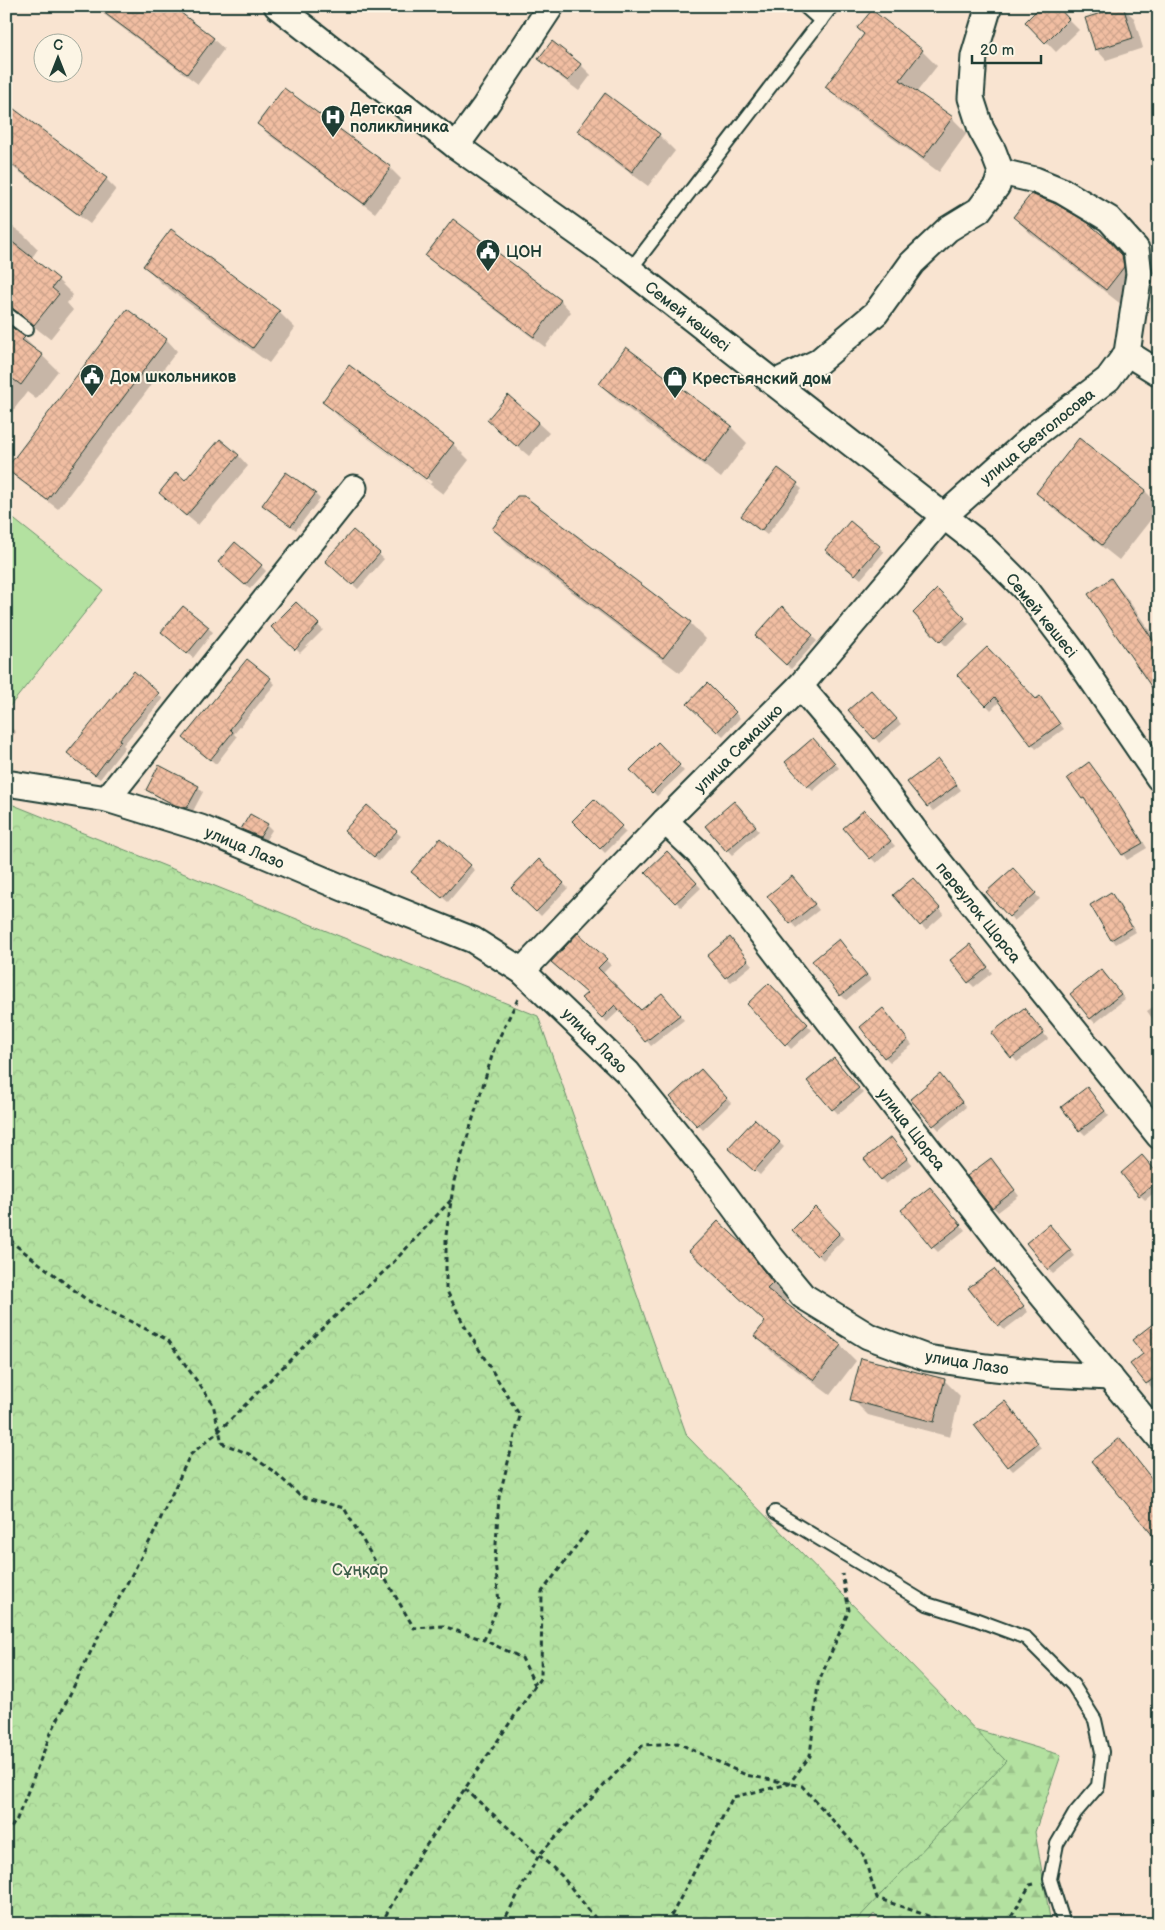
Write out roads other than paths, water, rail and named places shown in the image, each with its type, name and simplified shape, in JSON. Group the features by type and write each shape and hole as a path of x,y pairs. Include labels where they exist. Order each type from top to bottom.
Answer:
{"street":[{"name":"Семей көшесі","path":"277,6 456,146 630,270 982,546 1028,592 1072,649 1159,778"},
{"path":"456,146 485,106 551,6"},
{"path":"774,383 818,362 876,313 912,263 948,229 979,210 997,186 1001,172 993,150 981,129 971,98 974,56 989,6"},
{"name":"улица Безголосова","path":"944,516 1038,432 1108,379 1127,353 1139,274 1136,249 1109,219 1062,191 1035,180 1001,172"},
{"path":"1127,353 1159,373"},
{"path":"107,799 354,488"},
{"name":"улица Семашко","path":"526,974 665,821 800,686 944,516"},
{"name":"переулок Щорса","path":"800,686 852,747 932,853 1159,1136"},
{"name":"улица Лазо","path":"6,783 107,799 201,828 473,940 526,974 628,1072 803,1296 868,1336 927,1358 995,1368 1110,1377"},
{"name":"улица Щорса","path":"665,821 700,854 1027,1277 1159,1437"}],"lane":[{"path":"804,6 821,21"},
{"path":"630,270 832,6"},
{"path":"6,313 26,329"},
{"path":"775,1512 927,1604 1026,1638 1073,1685 1095,1720 1102,1752 1098,1786 1075,1813 1057,1844 1050,1879 1064,1924"}],"place":[{"name":"Детская поликлиника","path":"333,138"},
{"name":"ЦОН","path":"488,272"},
{"name":"Дом школьников","path":"92,397"},
{"name":"Крестьянский дом","path":"675,399"}],"park label":[{"name":"Сұңқар","path":"360,1569"}]}
